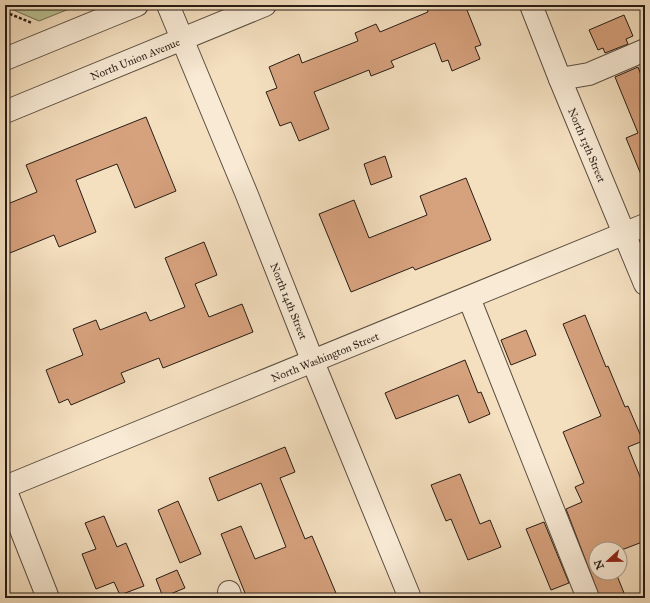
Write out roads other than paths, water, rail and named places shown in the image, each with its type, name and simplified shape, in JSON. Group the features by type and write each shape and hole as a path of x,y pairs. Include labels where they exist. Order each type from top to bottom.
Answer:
{"street":[{"path":"5,59 137,5"},
{"name":"North 14th Street","path":"168,5 247,195 313,362 410,598"},
{"name":"North Union Avenue","path":"5,112 266,5"},
{"name":"North 13th Street","path":"530,5 645,284"},
{"path":"560,79 590,74 645,50"},
{"name":"North Washington Street","path":"5,488 645,225"},
{"path":"469,298 588,598"},
{"path":"5,488 48,598"}]}
